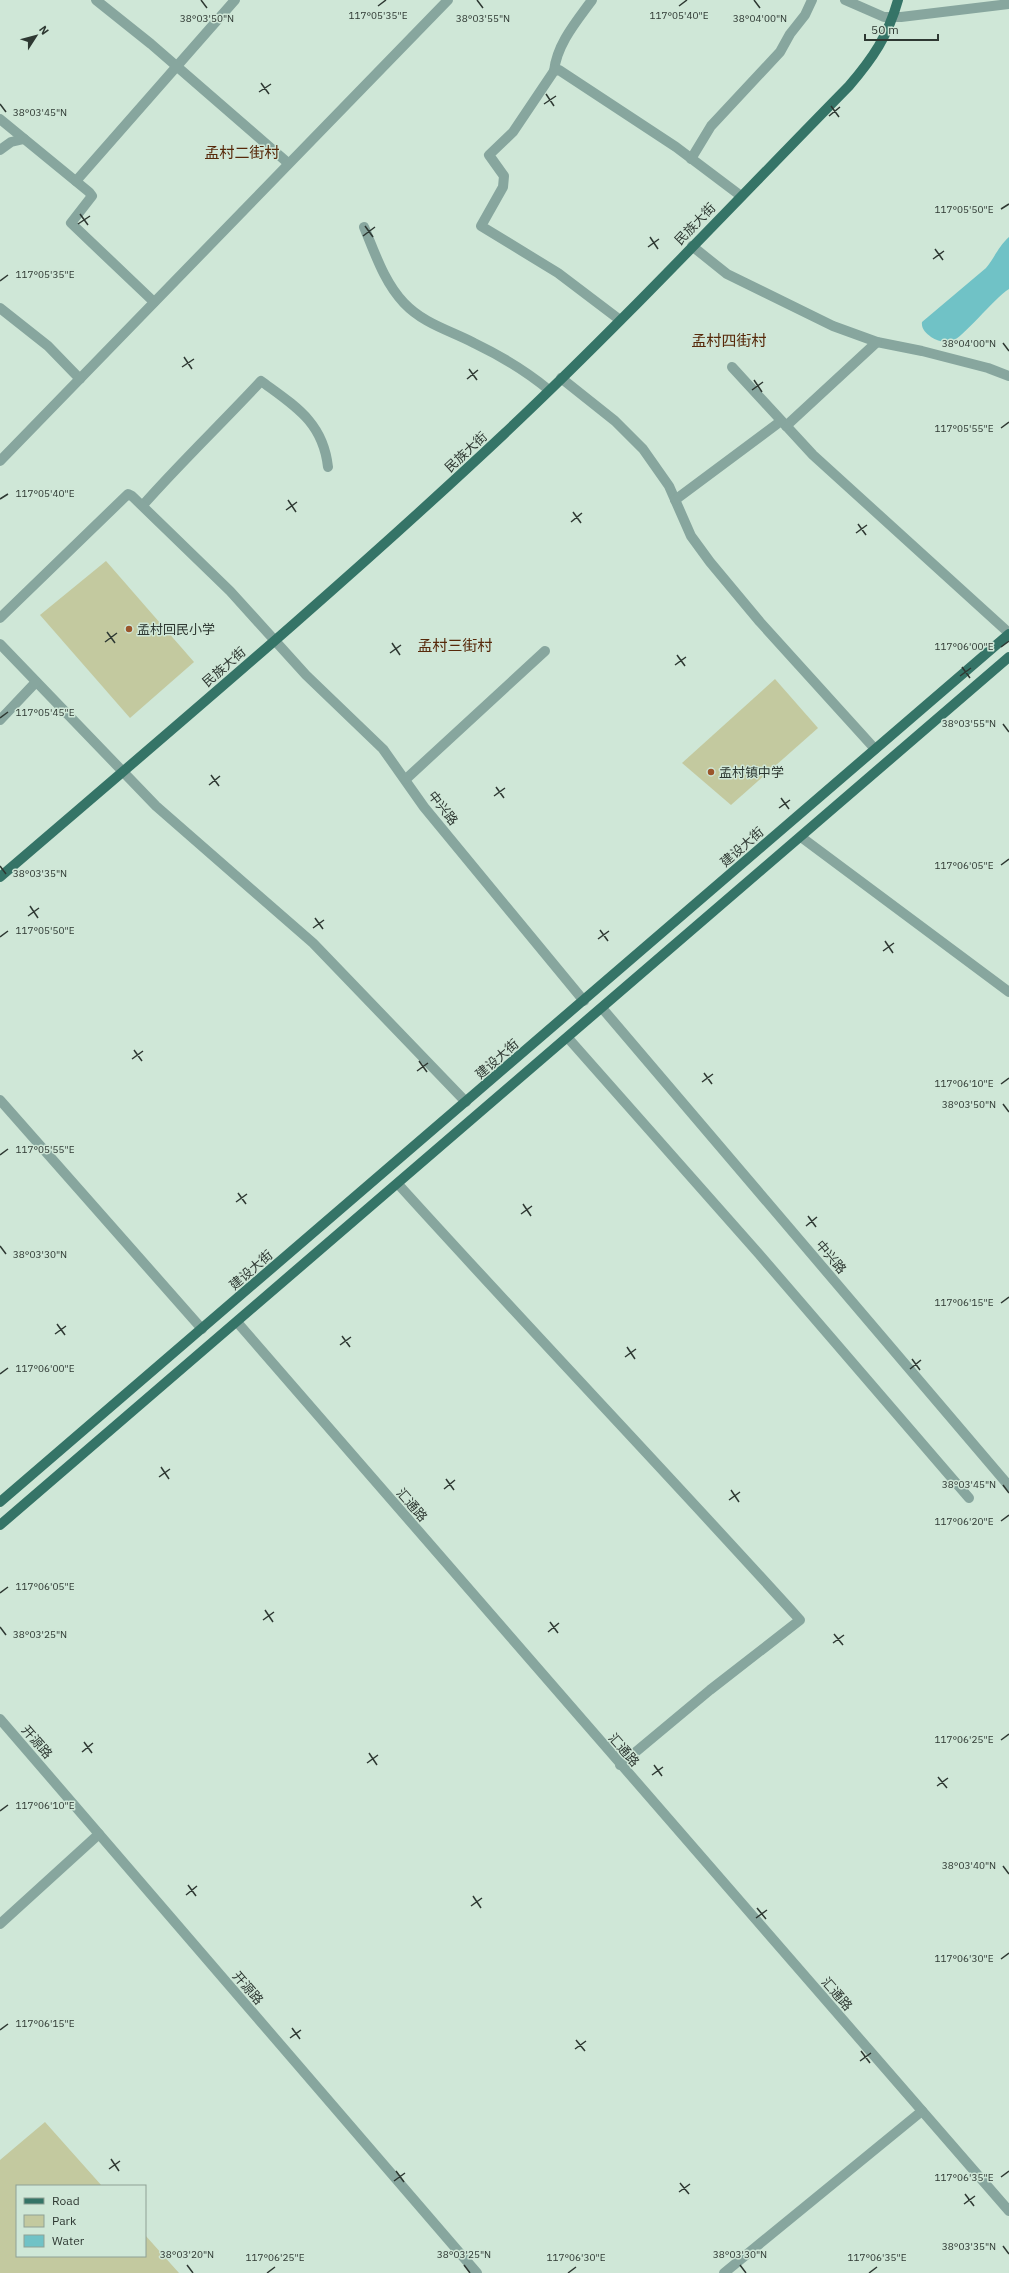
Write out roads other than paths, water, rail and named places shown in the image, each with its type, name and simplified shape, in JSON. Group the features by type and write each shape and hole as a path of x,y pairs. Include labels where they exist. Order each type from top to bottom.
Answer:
{"main road":[{"name":"民族大街","path":"0,877 123,772 402,528 561,378 620,320 864,68 877,51 893,17 898,0"},
{"name":"建设大街","path":"0,1502 1009,634"},
{"path":"0,1525 568,1038 1009,657"}],"street":[{"path":"96,0 176,66 288,163"},
{"path":"76,182 235,0"},
{"path":"0,461 448,0"},
{"path":"592,0 560,47 554,71 513,132 490,155 504,176 503,187 481,226 558,273 620,320"},
{"path":"691,159 711,126 780,52 790,34 805,15 812,0"},
{"path":"844,0 884,17 1009,4"},
{"path":"554,71 560,70 691,159 741,196"},
{"path":"0,119 92,196 71,223 154,302"},
{"path":"0,150 11,142 24,139"},
{"path":"364,227 382,271 391,286 415,313 427,323 492,352 534,378 548,390"},
{"path":"692,246 727,274 833,326 877,342 922,351 988,368 1009,376"},
{"path":"0,308 48,346 80,379"},
{"path":"675,500 783,424 877,342"},
{"path":"732,367 813,455 1009,634"},
{"path":"561,378 630,435 657,467 670,486 691,536 710,562 760,622 875,750"},
{"path":"143,505 178,465 219,427 261,381 304,414 312,423 317,430 328,467"},
{"name":"中兴路","path":"0,618 128,494 143,505 230,591 273,641 306,675 370,734 406,779 424,807 584,1001"},
{"path":"0,644 156,806 313,943 466,1102"},
{"path":"406,779 545,651"},
{"path":"0,720 36,682"},
{"path":"801,837 1009,992"},
{"name":"中兴路","path":"602,1008 1009,1486"},
{"path":"568,1038 759,1254 969,1498"},
{"path":"0,1100 202,1329"},
{"path":"398,1184 512,1310 715,1526 800,1620 710,1690 620,1765"},
{"name":"汇通路","path":"237,1322 620,1765 1009,2211"},
{"name":"开源路","path":"0,1719 477,2273"},
{"path":"0,1924 99,1834"},
{"path":"724,2273 922,2111"}],"water":[{"path":"1009,237 1009,289 957,339 944,342 938,341 931,337 923,329 922,322 986,268"}],"place":[{"name":"孟村回民小学","path":"129,629"},
{"name":"孟村镇中学","path":"711,772"}],"district":[{"name":"孟村二街村","path":"242,152"},
{"name":"孟村四街村","path":"729,340"},
{"name":"孟村三街村","path":"455,645"}]}
